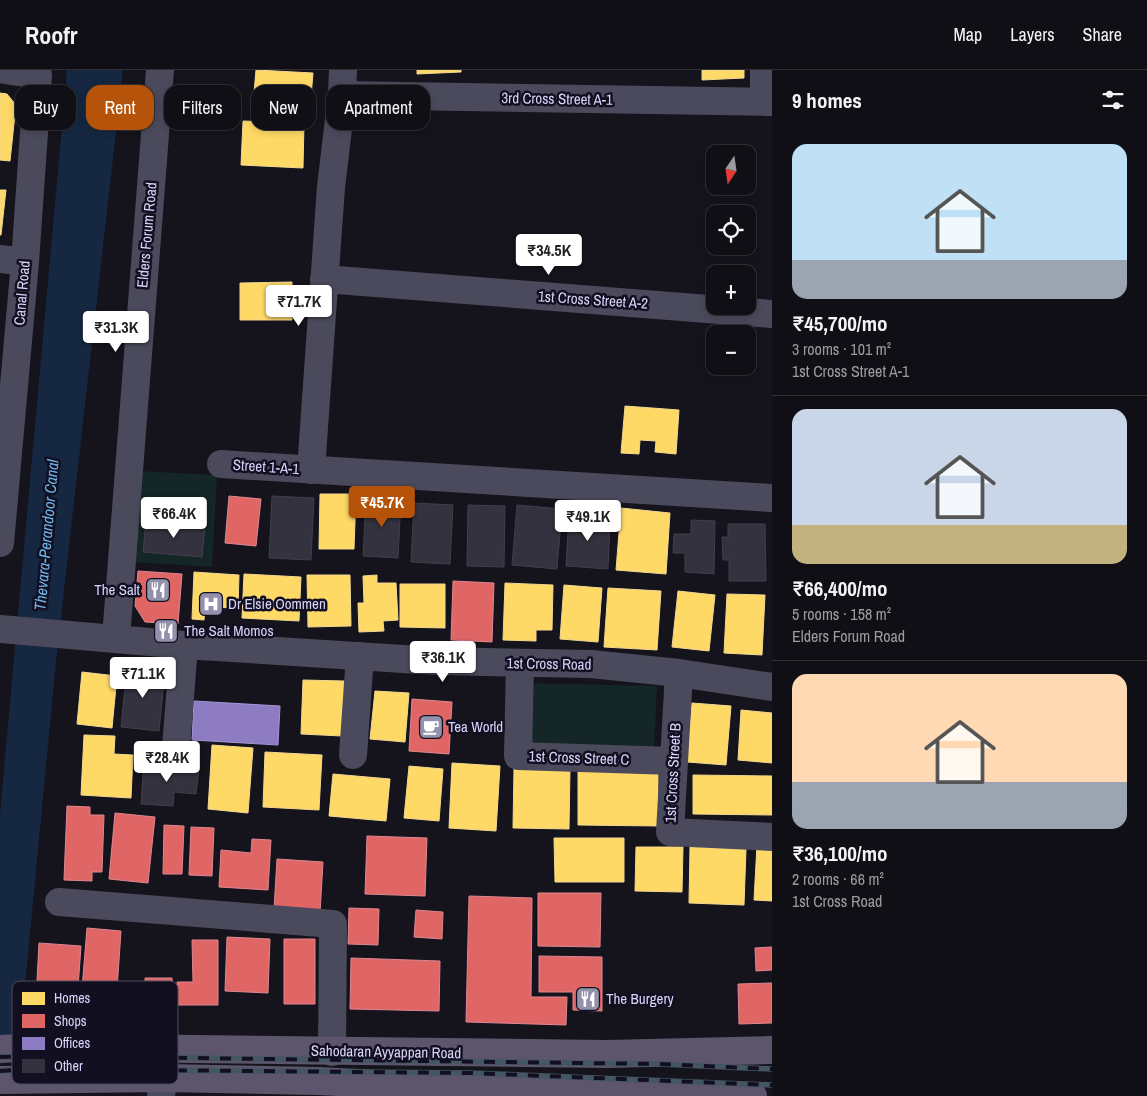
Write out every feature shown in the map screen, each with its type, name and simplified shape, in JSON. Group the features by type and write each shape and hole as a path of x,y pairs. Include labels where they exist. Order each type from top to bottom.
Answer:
{"main road":[{"name":"Sahodaran Ayyappan Road","path":"178,1049 607,1054 772,1050"},
{"name":"Sahodaran Ayyappan Road","path":"105,1084 162,1087 317,1081 506,1093 753,1096"}],"street":[{"name":"Canal Road","path":"0,543 12,261 38,76 5,70"},
{"name":"Elders Forum Road","path":"116,638 160,70"},
{"path":"764,70 768,102"},
{"path":"311,470 331,188 343,82"},
{"name":"3rd Cross Street A-1","path":"343,82 768,102"},
{"name":"1st Cross Street A-2","path":"324,279 772,314"},
{"name":"Street 1-A-1","path":"221,464 772,498"},
{"name":"1st Cross Road","path":"0,629 184,644 452,662 592,664 679,673 772,687"},
{"path":"176,748 184,644"},
{"path":"353,755 360,656"},
{"name":"1st Cross Street C","path":"520,663 518,756 674,761"},
{"name":"1st Cross Street B","path":"679,673 670,832 772,837"},
{"path":"59,902 333,924 332,1052"}],"shaded area":[{"path":"139,471 217,475 212,567 132,562"},
{"path":"526,683 657,686 654,755 525,751"}],"water":[{"name":"Thevara-Perandoor Canal","path":"67,70 123,70 121,85 86,85 86,130 116,130 56,661 25,981 12,981 12,1042 0,1061 0,814 62,130 76,130 76,85 66,85"}],"building: Homes":[{"path":"256,70 313,73 312,85 255,85"},
{"path":"417,70 461,70 461,72 417,74"},
{"path":"702,70 744,70 744,78 702,80"},
{"path":"0,93 7,94 15,104 15,114 10,161 0,160"},
{"path":"243,121 251,121 251,130 304,130 303,168 241,165"},
{"path":"0,190 6,190 1,235 0,235"},
{"path":"292,282 292,320 240,320 240,283"},
{"path":"625,406 679,410 676,454 655,452 656,441 640,440 639,454 621,453"},
{"path":"320,494 356,494 354,549 319,549"},
{"path":"621,508 670,513 666,574 616,570"},
{"path":"194,572 239,575 238,608 205,607 204,620 192,619"},
{"path":"244,574 301,577 299,621 242,618"},
{"path":"307,575 350,575 351,626 308,627"},
{"path":"377,575 377,583 396,583 398,620 383,621 384,631 359,632 358,603 364,603 363,576"},
{"path":"505,583 553,585 552,630 536,630 536,641 503,640"},
{"path":"400,584 445,584 445,628 400,627"},
{"path":"564,585 602,588 598,642 560,639"},
{"path":"608,588 661,591 657,650 604,647"},
{"path":"678,591 715,595 709,651 672,647"},
{"path":"727,594 765,595 762,655 724,653"},
{"path":"82,672 117,676 112,728 77,724"},
{"path":"303,680 344,681 342,736 301,734"},
{"path":"375,691 409,693 405,742 370,739"},
{"path":"692,703 731,706 726,765 687,762"},
{"path":"741,710 772,713 772,763 738,760"},
{"path":"84,735 115,736 114,754 133,755 131,798 81,795"},
{"path":"212,745 253,748 248,813 208,809"},
{"path":"265,752 322,755 319,810 263,807"},
{"path":"452,763 500,766 496,831 449,828"},
{"path":"409,766 443,769 439,821 404,818"},
{"path":"514,768 570,769 569,829 513,828"},
{"path":"578,770 658,771 658,826 578,825"},
{"path":"333,774 390,779 386,821 329,816"},
{"path":"693,775 772,776 772,815 693,814"},
{"path":"554,838 624,838 624,882 555,882"},
{"path":"757,845 772,846 772,901 754,900"},
{"path":"636,847 683,847 682,892 635,891"},
{"path":"690,847 746,849 744,905 689,903"}],"building: Shops":[{"path":"229,496 261,499 256,546 225,543"},
{"name":"The Salt","path":"138,571 182,574 178,624 145,622 135,606"},
{"path":"453,581 494,583 492,642 451,640"},
{"name":"Tea World","path":"412,699 452,702 449,754 409,751"},
{"path":"67,806 90,807 90,815 104,815 102,872 92,872 92,881 64,880"},
{"path":"115,813 155,817 148,883 109,879"},
{"path":"164,825 184,826 182,874 163,874"},
{"path":"191,827 214,828 212,876 189,875"},
{"path":"367,836 427,838 425,896 365,894"},
{"path":"252,839 271,840 268,890 219,887 221,850 251,853"},
{"path":"277,859 323,862 320,913 274,909"},
{"path":"538,893 601,893 600,947 538,946"},
{"path":"469,896 532,898 531,997 567,997 566,1025 466,1022"},
{"path":"349,908 379,909 378,945 348,944"},
{"path":"416,910 443,912 442,939 414,937"},
{"path":"87,928 121,931 118,981 83,981"},
{"path":"227,937 270,939 268,993 225,991"},
{"path":"284,939 315,939 315,1004 284,1004"},
{"path":"192,940 218,940 218,1005 178,1005 178,982 193,982"},
{"path":"39,943 81,946 78,981 37,981"},
{"path":"772,947 772,970 756,971 755,948"},
{"path":"539,956 602,957 602,1011 573,1010 573,992 539,992"},
{"path":"351,958 440,961 439,1011 350,1009"},
{"path":"145,978 172,978 172,981 145,981"},
{"path":"772,983 772,1023 739,1024 738,984"}],"building: Offices":[{"path":"194,701 280,706 278,745 192,740"}],"building: Other":[{"path":"272,496 314,498 311,560 269,558"},
{"path":"366,498 401,500 398,558 363,556"},
{"path":"414,503 453,505 450,564 411,562"},
{"path":"468,505 505,506 504,567 467,566"},
{"path":"517,505 562,509 557,569 512,565"},
{"path":"575,511 582,513 585,523 596,524 600,515 607,516 610,522 608,569 566,566 569,516"},
{"path":"691,520 715,521 714,574 685,572 685,553 673,553 674,534 691,534"},
{"path":"146,521 205,526 202,557 143,552"},
{"path":"728,524 765,524 766,581 729,581 729,560 723,560 722,537 728,537"},
{"path":"127,667 165,671 159,731 121,727"},
{"path":"144,763 199,768 196,794 174,792 173,806 141,804"}],"railway":[{"path":"0,1057 12,1057"},
{"path":"178,1058 659,1064 772,1069"},
{"path":"0,1071 12,1070"},
{"path":"178,1070 470,1073 772,1085"}],"place":[{"name":"The Salt","path":"158,590"},
{"name":"Dr Elsie Oommen","path":"211,604"},
{"name":"The Salt Momos","path":"166,631"},
{"name":"Tea World","path":"431,727"},
{"name":"The Burgery","path":"588,999"}]}
